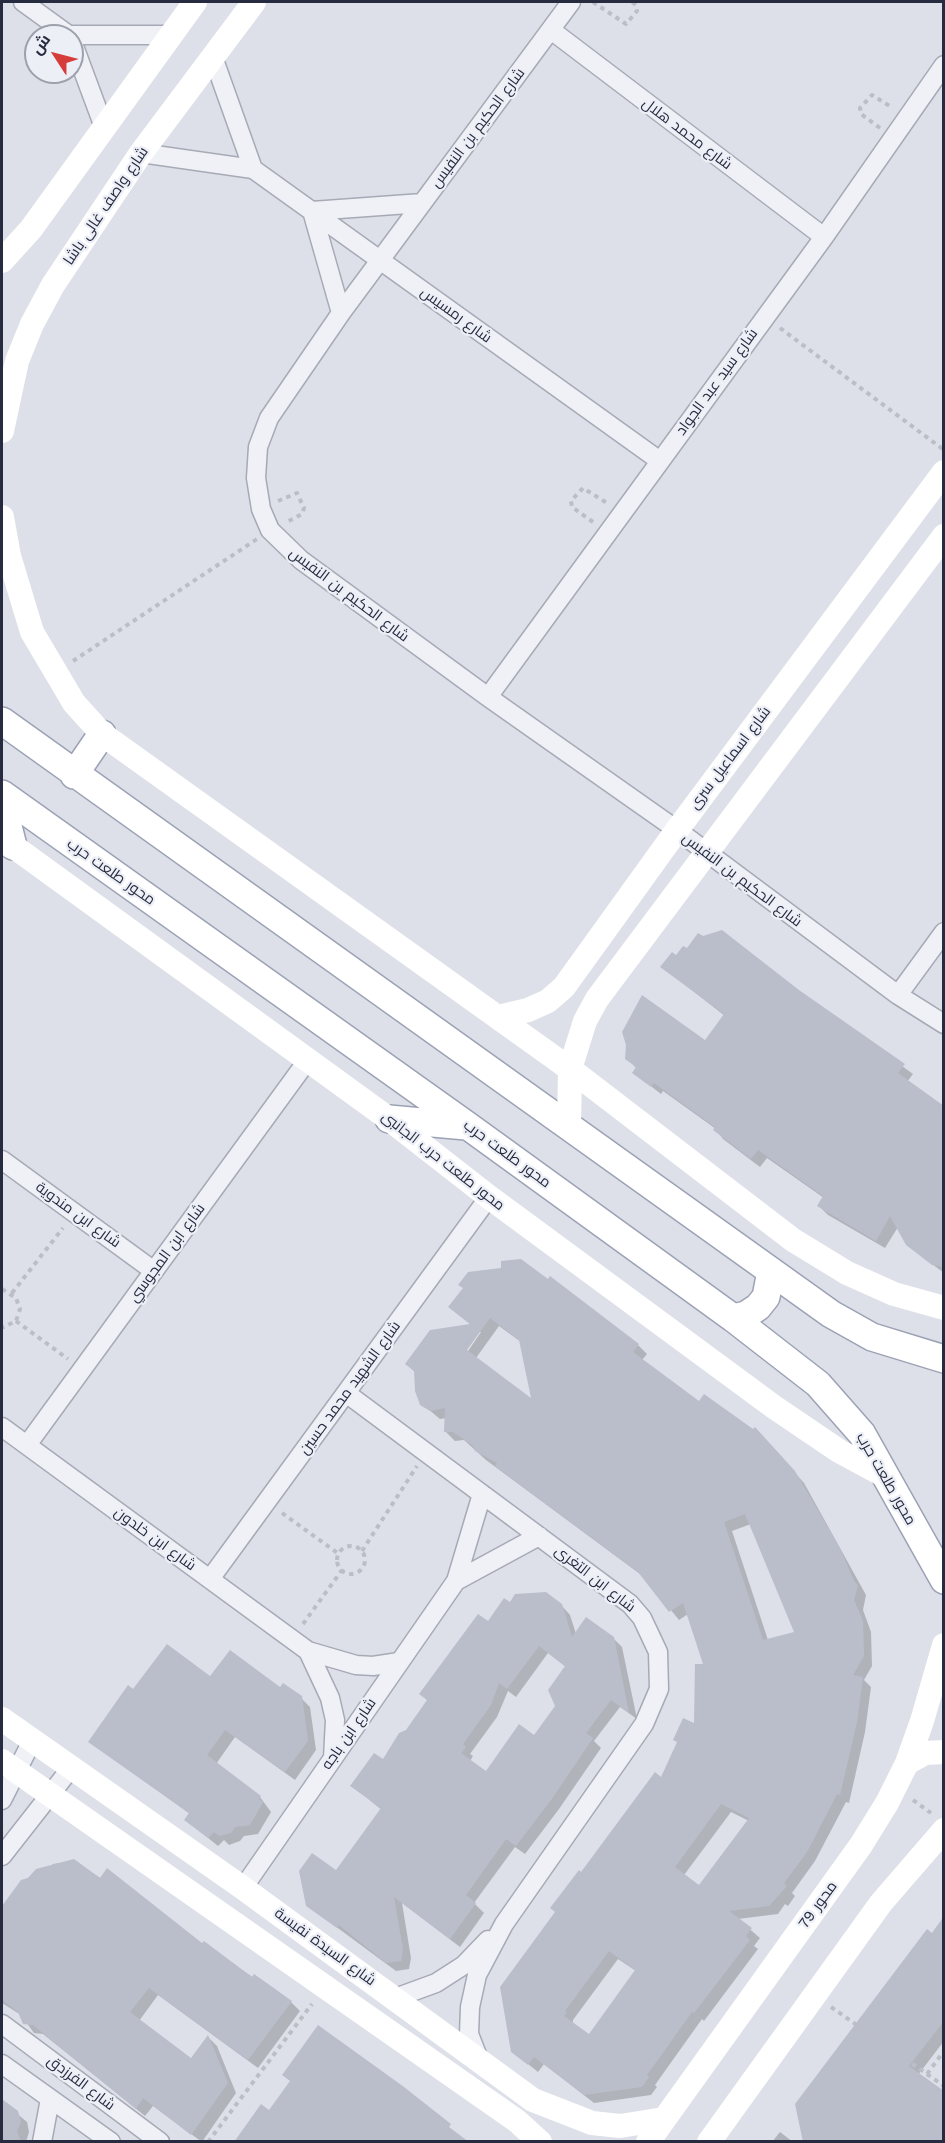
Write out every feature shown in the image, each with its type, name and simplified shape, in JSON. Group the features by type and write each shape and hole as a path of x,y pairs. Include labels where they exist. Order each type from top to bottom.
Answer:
{"main road":[{"path":"2,721 74,775 831,1314 872,1337 944,1359"},
{"path":"74,775 102,734"},
{"name":"محور طلعت حرب","path":"2,794 468,1126 733,1318 818,1384 862,1434 944,1580"},
{"path":"2,802 7,842"},
{"path":"389,1119 468,1126"},
{"path":"733,1318 747,1315 758,1307 768,1291 771,1271"}],"street":[{"path":"23,2 53,24"},
{"path":"2,261 31,230 195,2"},
{"name":"شارع واصف غالى باشا","path":"2,431 17,361 32,324 53,285 141,153 254,2"},
{"name":"شارع الحكيم بن النفيس","path":"572,2 341,313 269,418 258,447 256,478 261,509 270,530 301,560 488,697 677,830 707,855 898,995 944,1024"},
{"name":"شارع محمد هلال","path":"551,30 824,237"},
{"path":"84,37 171,35"},
{"path":"213,57 253,169"},
{"name":"شارع سيد عبد الجواد","path":"488,697 824,237 944,65"},
{"path":"84,74 104,127"},
{"name":"شارع رمسيس","path":"141,153 253,169 660,461"},
{"path":"341,313 312,211 422,203"},
{"name":"شارع اسماعيل سرى","path":"498,1017 538,1005 564,987 677,830 944,472"},
{"path":"2,517 19,595 32,632 74,703 102,734 570,1069 793,1240 847,1273 894,1294 944,1308"},
{"path":"569,1128 570,1069 585,1021 597,999 944,536"},
{"name":"محور طلعت حرب الجانبى","path":"7,842 389,1119 489,1197 802,1426 839,1451 888,1478"},
{"path":"898,995 944,933"},
{"name":"شارع ابن المجوسي","path":"27,1445 307,1061"},
{"name":"شارع ابن مندوية","path":"2,1160 154,1271"},
{"name":"شارع الشهيد محمد حسين","path":"210,1579 489,1197"},
{"name":"شارع ابن التغرى","path":"346,1393 630,1604 642,1618 658,1652 659,1689 644,1724 504,1924 477,1975 470,2007 469,2034 481,2063"},
{"name":"شارع ابن خلدون","path":"2,1427 308,1651 356,1665 373,1666 399,1662"},
{"name":"شارع ابن باجه","path":"243,1888 456,1581 482,1494"},
{"name":"شارع ابن باجه","path":"456,1581 539,1536"},
{"name":"محور 79","path":"648,2142 861,1845 907,1763 944,1646"},
{"name":"شارع ابن خلدون","path":"308,1651 322,1677 333,1709 335,1720 333,1758"},
{"name":"شارع السيدة نفيسة","path":"2,1719 243,1888 533,2100 592,2123 620,2126 664,2119"},
{"path":"2,1800 9,1767 32,1741"},
{"path":"907,1763 925,1753 944,1752"},
{"path":"9,1767 517,2121 540,2142"},
{"path":"2,1856 71,1768"},
{"path":"709,2142 939,1822"},
{"name":"شارع ابن التغرى","path":"395,1998 436,1983 464,1965 504,1924"},
{"name":"شارع الفرزدق","path":"2,2024 160,2142"},
{"name":"شارع الفرزدق","path":"2,2064 106,2140"},
{"path":"42,2142 50,2099"},
{"path":"517,2121 533,2100"}],"path":[{"path":"593,2 626,24 637,10 636,5 632,2"},
{"path":"895,138 861,114 860,108 869,96 874,95 908,119"},
{"path":"765,317 944,450"},
{"path":"608,533 572,507 571,501 580,489 585,488 622,514"},
{"path":"55,673 270,530 304,512 299,496 294,493 261,509"},
{"path":"12,1293 75,1213"},
{"path":"2,1289 12,1293 20,1309 16,1321 2,1328"},
{"path":"16,1321 82,1370"},
{"path":"362,1551 426,1453"},
{"path":"267,1502 339,1554"},
{"path":"352,1546 362,1551 365,1560 361,1570 352,1574 342,1570 338,1563 342,1549 352,1546"},
{"path":"292,1640 342,1570"},
{"path":"895,1787 939,1822"},
{"path":"208,2142 326,1987"},
{"path":"814,1995 944,2086"},
{"path":"927,2074 944,2051"}],"building":[{"path":"722,930 799,990 905,1064 898,1073 944,1106 944,1267 932,1265 906,1245 890,1216 876,1241 817,1206 823,1196 758,1150 751,1159 713,1130 715,1127 654,1083 651,1087 632,1073 636,1067 625,1059 626,1045 622,1032 642,995 705,1040 724,1014 660,967 672,952 676,955 683,946 687,948 698,933 703,936"},
{"path":"521,1259 548,1279 550,1276 639,1344 633,1352 699,1401 704,1394 753,1429 755,1427 795,1471 840,1548 854,1581 858,1585 854,1600 863,1621 864,1656 853,1675 863,1677 857,1722 840,1795 837,1794 807,1852 784,1883 787,1886 769,1906 729,1911 752,1928 746,1936 750,1940 694,2013 692,2012 647,2075 649,2077 642,2087 584,2095 534,2057 528,2065 511,2052 500,1987 555,1912 550,1908 579,1870 581,1872 655,1772 661,1777 677,1742 673,1740 683,1718 694,1723 695,1664 703,1664 683,1603 669,1612 638,1572 495,1466 497,1463 475,1451 473,1446 453,1432 444,1432 445,1408 430,1411 420,1405 415,1391 414,1371 405,1364 430,1330 470,1324 448,1307 463,1288 458,1285 468,1272 501,1268 501,1261","holes":["490,1318 519,1340 531,1398 467,1350","745,1514 794,1632 763,1640 724,1522","721,1804 749,1818 699,1885 675,1867","609,1951 635,1970 589,2034 564,2016 567,2012 565,2011"]},
{"path":"546,1592 562,1604 572,1637 586,1617 614,1637 629,1713 611,1700 586,1733 593,1738 551,1800 516,1846 506,1839 466,1895 476,1903 450,1939 394,1897 403,1949 401,1961 386,1963 339,1925 337,1928 306,1906 299,1871 312,1853 336,1870 381,1808 350,1786 374,1753 383,1759 399,1733 406,1730 427,1700 419,1694 478,1614 488,1621 504,1598 510,1602 515,1594","holes":["539,1646 565,1666 548,1690 555,1706 534,1735 519,1724 486,1771 461,1753 466,1747 463,1744 491,1705 499,1683 507,1689"]},
{"path":"167,1644 210,1676 230,1650 280,1687 283,1683 302,1696 308,1741 285,1772 225,1730 207,1755 261,1796 259,1799 263,1802 250,1825 235,1827 231,1833 219,1836 214,1832 208,1838 184,1820 189,1813 88,1742 128,1685 133,1689"},
{"path":"74,1859 100,1878 107,1868 202,1943 204,1941 252,1977 254,1974 292,2001 248,2060 149,1988 130,2012 191,2058 208,2035 228,2083 191,2135 143,2098 136,2109 33,2025 23,2024 18,2012 2,2000 2,1906 21,1880 28,1878 36,1869"},
{"path":"944,1916 944,2021 909,2066 944,2091 944,2142 803,2142 795,2104 927,1929 932,1933"},
{"path":"318,2025 404,2087 451,2124 449,2127 469,2142 234,2142 261,2104 269,2110 290,2081 282,2075"},
{"path":"2,2099 18,2111 21,2122 17,2131 21,2142 2,2142"}]}
